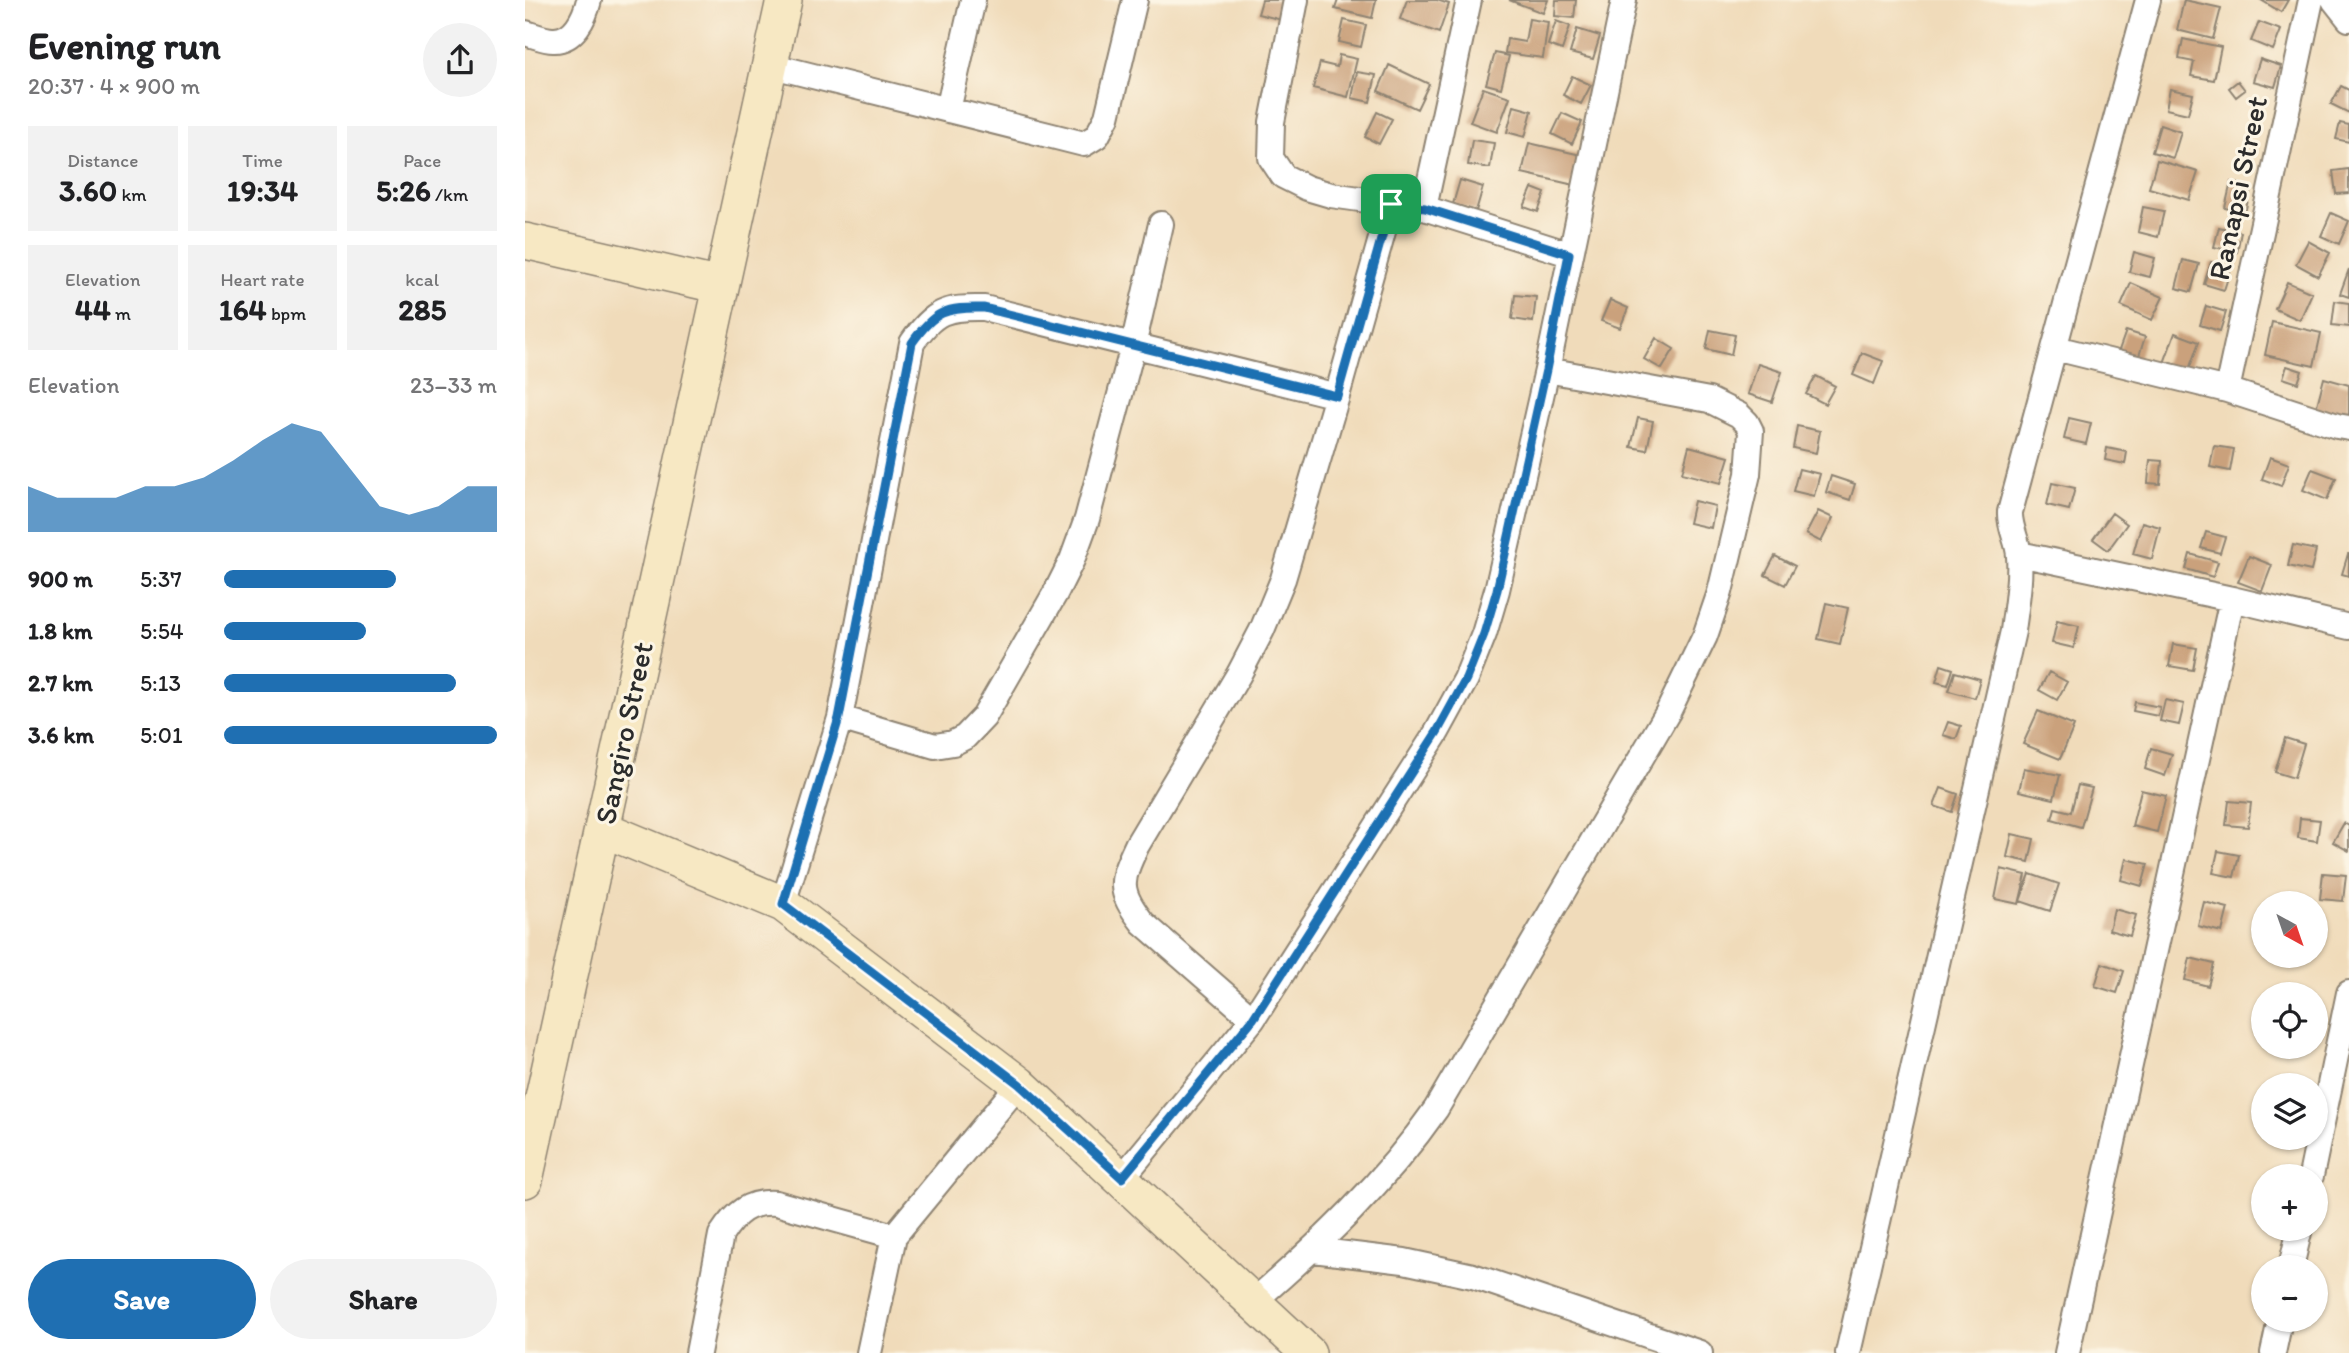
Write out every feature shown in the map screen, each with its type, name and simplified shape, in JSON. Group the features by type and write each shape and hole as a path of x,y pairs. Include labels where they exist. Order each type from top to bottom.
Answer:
{"street":[{"path":"525,33 555,40 570,35 580,23 589,0"},
{"name":"Sangiro Street","path":"525,1180 533,1110 603,830 784,0"},
{"path":"947,110 973,0"},
{"path":"769,65 1084,144 1092,141 1107,117 1135,0"},
{"path":"1296,0 1272,121 1271,158 1283,176 1307,188 1331,195 1425,208 1569,254"},
{"path":"1425,208 1469,0"},
{"path":"1122,1178 1253,1019 1437,732 1466,679 1484,634 1497,590 1624,0"},
{"path":"1848,1353 2013,631 2018,596 2019,554 2010,512 2148,0"},
{"name":"Ranapsi Street","path":"2227,390 2311,0"},
{"path":"2334,0 2349,19"},
{"path":"1253,1019 1143,923 1129,906 1122,886 1126,868 1137,845 1239,674 1262,630 1283,579 1391,204"},
{"path":"839,718 935,746 953,743 965,737 984,717 1033,636 1072,560 1087,519 1161,224"},
{"path":"525,241 721,286"},
{"path":"783,904 839,718 905,372 912,343 926,323 941,313 962,308 984,308 1337,396"},
{"path":"2055,348 2227,390 2349,428"},
{"path":"1253,1302 1313,1250 1392,1165 1436,1109 1668,712 1705,636 1720,592 1748,474 1751,431 1747,423 1727,407 1709,400 1546,370"},
{"path":"2019,554 2349,627"},
{"path":"2067,1353 2232,599"},
{"path":"603,830 783,904 1019,1084 1308,1353"},
{"path":"2313,1164 2349,993"},
{"path":"869,1353 894,1236 1019,1084"},
{"path":"698,1353 721,1235 730,1220 744,1207 762,1202 776,1203 894,1236"},
{"path":"1313,1250 1404,1261 1473,1276 1700,1353"},
{"path":"2273,1353 2277,1332"}],"building":[{"path":"1262,0 1288,0 1282,20 1258,14"},
{"path":"1338,0 1376,0 1372,18 1335,9"},
{"path":"1407,0 1437,0 1449,4 1439,33 1400,19"},
{"path":"1509,0 1548,0 1543,13"},
{"path":"1556,0 1576,0 1574,18 1555,16"},
{"path":"2184,0 2221,8 2213,39 2177,30"},
{"path":"2261,0 2288,0 2281,12"},
{"path":"1529,19 1548,22 1543,58 1505,53 1507,39 1525,42"},
{"path":"1344,20 1366,25 1361,47 1339,42"},
{"path":"1556,21 1570,26 1562,50 1548,45"},
{"path":"2259,22 2281,30 2273,50 2251,41"},
{"path":"1577,29 1600,36 1593,59 1570,53"},
{"path":"2183,39 2221,47 2214,80 2191,76 2194,62 2179,59"},
{"path":"1495,53 1509,56 1501,88 1486,84"},
{"path":"1339,55 1357,59 1348,97 1313,88 1320,63 1337,67"},
{"path":"2260,59 2281,66 2275,87 2253,81"},
{"path":"1389,65 1429,84 1417,109 1378,91"},
{"path":"1357,72 1376,75 1370,102 1352,98"},
{"path":"1572,76 1591,85 1581,104 1563,95"},
{"path":"2238,81 2245,90 2236,97 2229,88"},
{"path":"2341,86 2349,90 2349,113 2331,104"},
{"path":"1483,88 1510,97 1497,132 1470,122"},
{"path":"2170,89 2193,94 2188,114 2166,109"},
{"path":"1514,106 1532,111 1525,137 1507,132"},
{"path":"1377,112 1392,119 1379,144 1365,137"},
{"path":"1562,113 1582,122 1572,144 1552,134"},
{"path":"2340,123 2349,125 2349,142 2336,139"},
{"path":"2160,125 2181,132 2173,158 2152,152"},
{"path":"1472,140 1494,143 1490,168 1468,165"},
{"path":"1529,143 1581,155 1574,185 1522,173"},
{"path":"2157,160 2198,172 2189,200 2149,188"},
{"path":"2349,169 2349,193 2336,194 2333,171"},
{"path":"1460,180 1483,187 1476,211 1453,204"},
{"path":"2231,182 2251,187 2245,213 2225,208"},
{"path":"1532,188 1545,193 1538,212 1524,207"},
{"path":"2143,207 2164,211 2158,237 2138,232"},
{"path":"2331,213 2349,221 2339,244 2321,236"},
{"path":"2219,227 2241,232 2237,252 2214,247"},
{"path":"2308,241 2330,253 2318,276 2296,264"},
{"path":"2134,252 2155,258 2150,277 2129,272"},
{"path":"2183,260 2199,264 2191,292 2176,288"},
{"path":"2211,262 2231,268 2224,290 2204,284"},
{"path":"2349,269 2349,297 2340,294"},
{"path":"2287,282 2312,293 2300,320 2275,309"},
{"path":"2131,283 2163,297 2152,320 2121,306"},
{"path":"1515,295 1536,297 1533,322 1512,319"},
{"path":"1610,300 1628,308 1620,328 1601,321"},
{"path":"2335,301 2349,303 2349,327 2332,325"},
{"path":"2206,306 2226,312 2220,331 2200,325"},
{"path":"2272,322 2321,333 2314,366 2265,355"},
{"path":"1710,330 1735,335 1731,355 1706,349"},
{"path":"2126,331 2145,337 2138,359 2118,353"},
{"path":"2175,333 2199,342 2187,375 2163,366"},
{"path":"1656,338 1674,349 1662,369 1644,359"},
{"path":"1862,353 1883,361 1874,384 1853,375"},
{"path":"1758,364 1782,372 1772,402 1748,394"},
{"path":"2287,366 2302,371 2298,383 2283,378"},
{"path":"1816,376 1835,386 1825,404 1806,394"},
{"path":"2324,378 2349,385 2349,417 2316,409"},
{"path":"1638,418 1653,421 1647,450 1631,447"},
{"path":"2069,418 2091,423 2086,444 2064,439"},
{"path":"1797,426 1820,431 1816,453 1793,448"},
{"path":"1689,446 1729,457 1721,483 1682,473"},
{"path":"2214,446 2234,449 2230,471 2210,467"},
{"path":"2107,448 2127,452 2125,464 2105,460"},
{"path":"2270,457 2289,464 2281,486 2262,479"},
{"path":"2150,460 2162,461 2160,484 2148,483"},
{"path":"1799,469 1820,474 1814,496 1793,491"},
{"path":"2312,469 2336,478 2327,500 2303,490"},
{"path":"1831,476 1855,484 1850,500 1826,492"},
{"path":"2052,483 2075,488 2069,510 2047,505"},
{"path":"1694,501 1715,506 1711,528 1689,523"},
{"path":"1818,511 1833,518 1821,542 1806,534"},
{"path":"2112,513 2127,524 2108,550 2093,539"},
{"path":"2142,522 2160,527 2152,559 2133,554"},
{"path":"2206,532 2225,537 2220,553 2201,548"},
{"path":"2293,545 2316,550 2311,571 2288,566"},
{"path":"2190,554 2218,562 2213,577 2186,569"},
{"path":"2349,554 2349,576 2342,574"},
{"path":"1775,556 1795,566 1785,585 1765,575"},
{"path":"2249,556 2272,565 2262,591 2238,582"},
{"path":"1826,603 1848,608 1840,644 1818,639"},
{"path":"2057,621 2079,626 2074,648 2052,643"},
{"path":"2173,644 2197,648 2193,670 2169,666"},
{"path":"1941,665 1953,669 1948,685 1936,682"},
{"path":"1955,672 1980,679 1975,698 1949,691"},
{"path":"2049,672 2067,682 2057,700 2039,690"},
{"path":"2165,700 2184,704 2179,725 2160,721"},
{"path":"2135,702 2160,707 2158,716 2133,711"},
{"path":"2038,711 2074,726 2060,759 2023,744"},
{"path":"1948,722 1961,726 1956,739 1943,735"},
{"path":"2285,738 2304,744 2294,778 2275,772"},
{"path":"2151,748 2172,754 2165,776 2145,769"},
{"path":"2024,768 2060,775 2054,799 2019,791"},
{"path":"2078,785 2092,788 2081,827 2052,819 2055,808 2071,812"},
{"path":"1941,788 1958,794 1952,812 1934,806"},
{"path":"2141,790 2166,796 2157,832 2132,826"},
{"path":"2229,801 2251,803 2248,827 2226,825"},
{"path":"2300,818 2320,820 2317,841 2298,838"},
{"path":"2344,823 2349,826 2349,851 2333,842"},
{"path":"2012,834 2034,839 2029,862 2007,857"},
{"path":"2218,851 2239,855 2234,877 2213,873"},
{"path":"2126,859 2148,864 2142,886 2121,880"},
{"path":"2001,869 2026,875 2019,904 1995,899"},
{"path":"2323,873 2346,875 2343,901 2328,900 2328,891 2321,891"},
{"path":"2030,874 2059,884 2050,911 2020,901"},
{"path":"2204,902 2228,908 2222,932 2198,926"},
{"path":"2114,909 2136,915 2130,936 2109,930"},
{"path":"2190,958 2214,964 2208,986 2185,980"},
{"path":"2102,963 2124,971 2117,993 2095,986"}],"route":[{"path":"1391,204 1425,208 1569,254 1497,590 1484,634 1466,679 1437,732 1253,1019 1122,1178 1019,1084 783,904 839,718 912,343 926,323 941,313 962,308 984,308 1292,387 1337,396 1391,204"}]}
